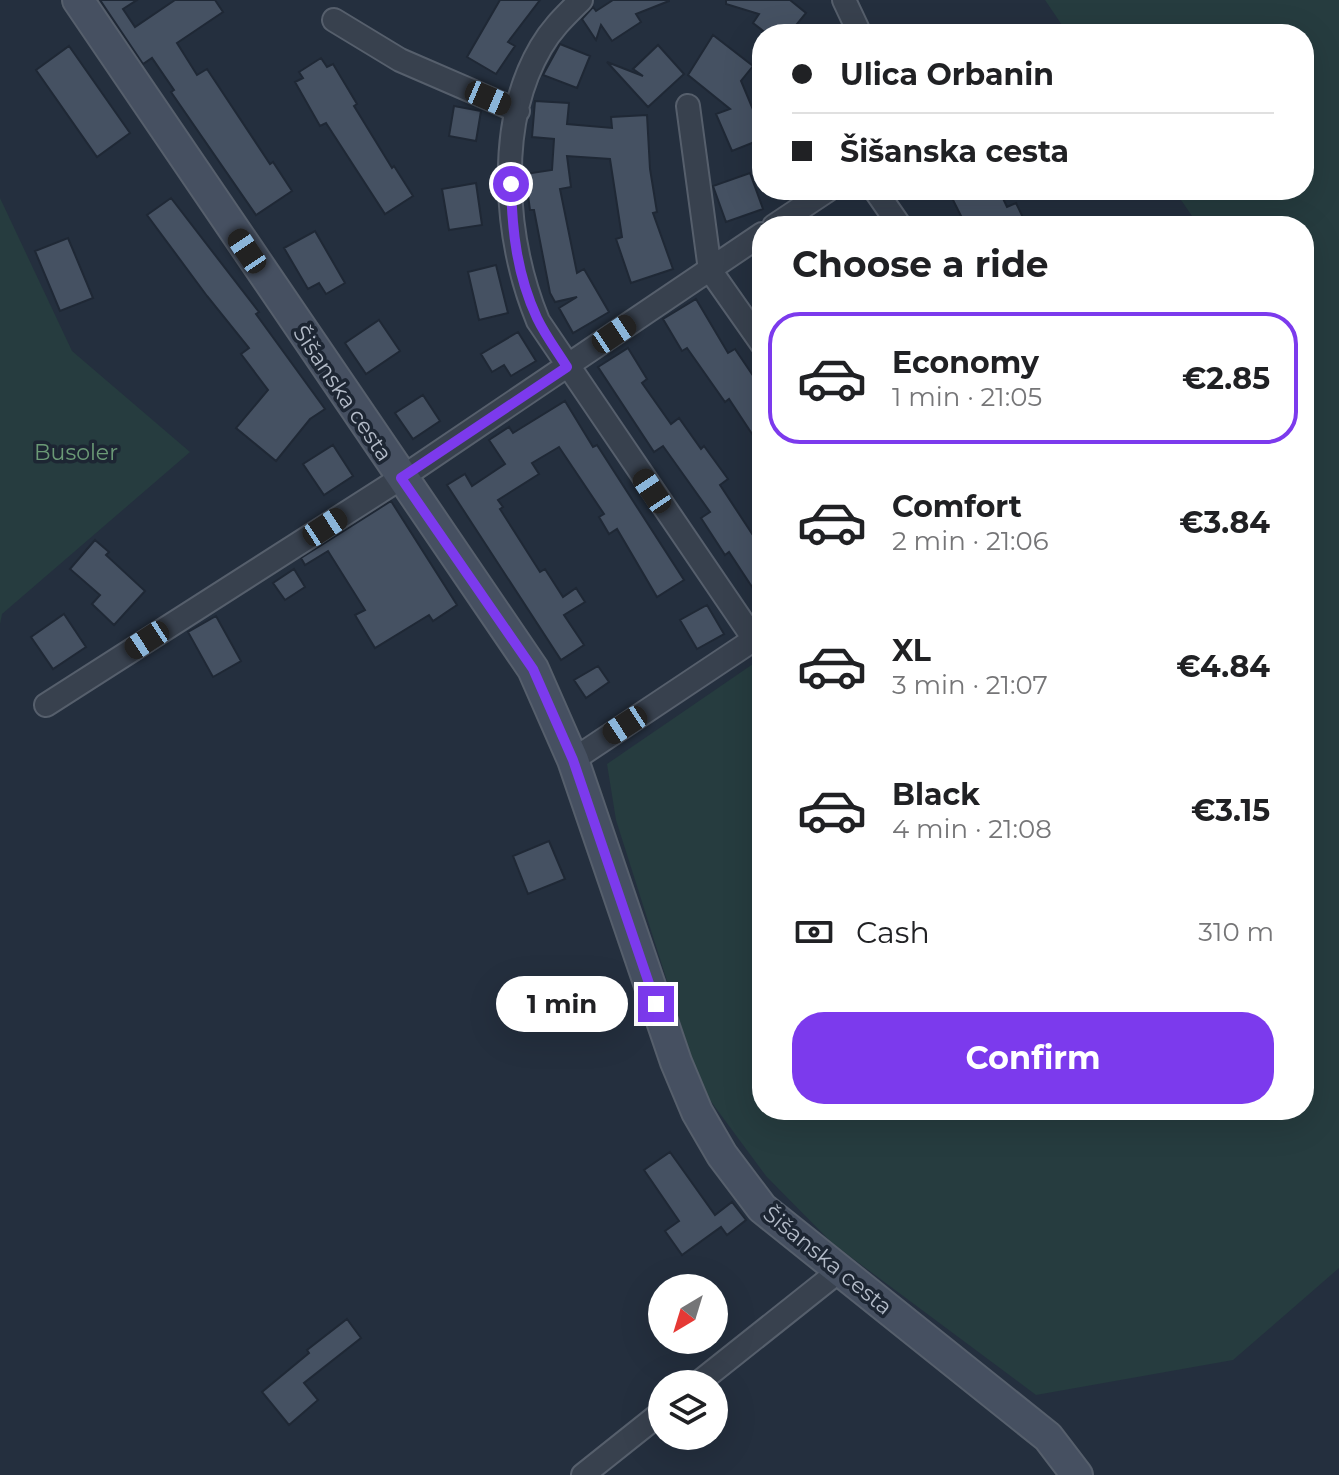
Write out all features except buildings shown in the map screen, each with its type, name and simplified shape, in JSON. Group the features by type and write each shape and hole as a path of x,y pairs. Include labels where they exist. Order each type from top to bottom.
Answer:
{"main road":[{"name":"Šišanska cesta","path":"78,0 533,669 573,760 676,1062 697,1112 722,1155 762,1208 1048,1437 1077,1475"}],"street":[{"path":"581,0 556,24 540,48 526,79 518,111 511,147 517,262 538,321 567,367 752,629"},
{"path":"844,0 855,24"},
{"path":"334,20 400,60 518,111"},
{"path":"688,106 710,270 752,330"},
{"path":"789,216 813,200"},
{"path":"46,705 401,478 752,241"},
{"path":"573,760 752,641"},
{"path":"715,1370 839,1271"},
{"path":"583,1475 648,1423"}],"green space":[{"path":"1045,0 1339,0 1339,1268 1233,1360 1036,1395 832,1243 766,1176 701,1088 616,820 607,764 752,665 752,1120 1314,1120 1314,216 1192,216 1181,200 1314,200 1314,24 1061,24"},
{"name":"Busoler","path":"0,198 72,351 190,452 2,614 0,624"}],"route":[{"path":"511,184 517,262 538,321 567,367 401,478 533,669 573,760 656,1004"}]}
